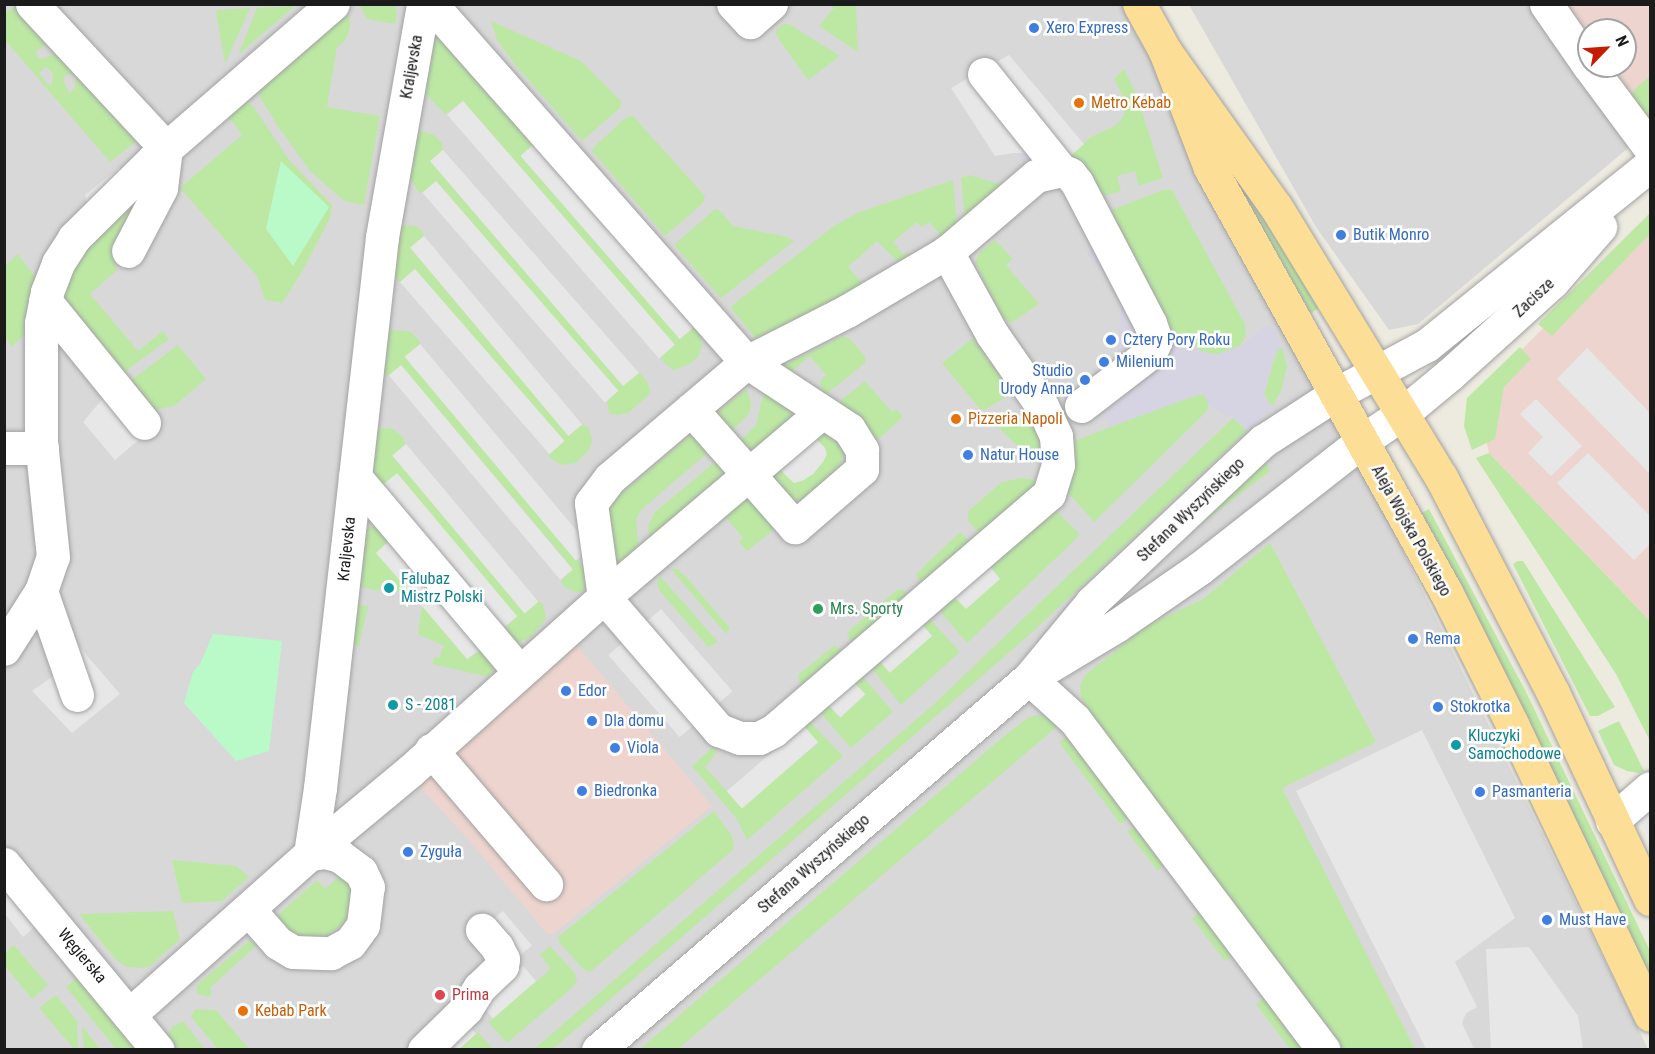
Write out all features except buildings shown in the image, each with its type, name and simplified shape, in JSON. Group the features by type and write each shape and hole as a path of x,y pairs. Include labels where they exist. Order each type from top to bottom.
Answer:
{"main road":[{"name":"Aleja Wojska Polskiego","path":"1139,4 1165,51 1276,207 1446,485 1553,693 1650,899"},
{"name":"Aleja Wojska Polskiego","path":"1165,51 1210,168 1334,395 1446,592 1512,724 1650,1015"}],"street":[{"path":"32,4 166,148"},
{"path":"4,650 34,602 54,557 42,448 41,323 45,301 58,263 74,238 166,148 333,4"},
{"name":"Kraljevska","path":"310,854 382,237 423,4"},
{"path":"431,4 747,362 849,429 862,450 862,469 795,527 691,409"},
{"path":"733,4 750,22 771,4"},
{"path":"1546,4 1577,49"},
{"path":"984,74 1061,170 1070,174 1077,183 1150,323 1156,340 1150,354 1081,406"},
{"path":"1598,78 1650,148"},
{"path":"128,251 161,188 166,148"},
{"name":"Zacisze","path":"1378,373 1427,345 1650,166"},
{"name":"Zacisze","path":"1403,413 1449,375 1553,281 1650,166"},
{"path":"947,252 992,334 1042,406 1056,436 1058,465 1048,495 781,724 759,738 740,738 719,730 604,597 591,503 610,478 747,362 847,311 947,252 1036,176 1061,170"},
{"path":"45,301 144,423"},
{"name":"Stefana Wyszyńskiego","path":"598,1050 1029,678 1092,602 1263,441 1334,395 1378,373"},
{"path":"129,1015 604,597 653,558 822,412"},
{"name":"Stefana Wyszyńskiego","path":"1029,678 1116,626 1200,568 1362,441 1403,413"},
{"path":"4,448 42,448"},
{"path":"355,477 520,672"},
{"path":"34,602 77,695"},
{"path":"1029,678 1075,720 1324,1050"},
{"path":"431,750 546,884"},
{"path":"1612,821 1650,788"},
{"path":"249,910 278,943 292,952 331,953 350,943 363,925 368,906 368,887 361,872 340,856 325,852 310,854"},
{"name":"Węgierska","path":"4,864 158,1050"},
{"path":"424,1050 466,1009 479,988 502,966 503,959 498,947 482,930"}],"shaded area":[{"path":"5,4 1127,5 1338,419 1648,1049 5,1050"},
{"path":"1189,5 1535,5 1577,59 1577,78 1592,78 1639,139 1418,324 1389,330 1316,227"},
{"path":"1535,5 1650,5 1650,98 1622,120 1590,78 1637,78 1637,18 1577,18 1577,61"},
{"path":"1009,55 1084,144 1068,158 1014,153 995,156 951,88"},
{"path":"463,101 675,345 659,359 447,115"},
{"path":"534,144 693,327 680,339 520,156"},
{"path":"443,150 639,373 623,386 430,161"},
{"path":"1018,153 1068,158 1109,211 1171,329 1202,352 1217,354 1240,346 1266,326 1272,325 1282,347 1276,352 1264,394 1272,407 1247,431 1238,421 1209,406 1205,396 1200,394 1110,427 1102,409 1071,421 1060,405 1117,357 1122,294 1115,296 1109,289 1114,284 1087,254 1097,244 1071,192 1019,176 1024,162"},
{"path":"120,167 122,187 90,215 85,195"},
{"path":"436,181 618,391 605,403 422,193"},
{"path":"1650,220 1650,621 1489,453 1477,395"},
{"path":"424,236 582,424 568,436 410,248"},
{"path":"415,269 565,441 549,454 400,282"},
{"path":"420,344 591,548 576,561 405,357"},
{"path":"1587,348 1650,413 1650,474 1557,379"},
{"path":"401,365 573,570 560,580 389,375"},
{"path":"119,368 162,420 115,460 83,422 105,396"},
{"path":"1536,399 1582,446 1551,476 1528,453 1543,437 1520,414"},
{"path":"816,439 825,448 827,454 823,462 813,474 794,483 780,470"},
{"path":"406,444 538,602 525,613 392,456"},
{"path":"1588,453 1650,516 1650,544 1634,560 1557,483"},
{"path":"397,473 517,616 502,629 382,486"},
{"path":"390,540 483,648 467,659 376,553"},
{"path":"988,564 1000,579 966,609 951,593"},
{"path":"661,609 733,691 680,737 608,655"},
{"path":"919,621 932,636 890,673 877,658"},
{"path":"73,636 120,694 72,733 32,691 53,676"},
{"path":"576,644 712,806 552,935 547,934 468,839 414,781"},
{"path":"851,679 865,694 840,718 826,702"},
{"path":"803,725 818,742 742,809 727,791"},
{"path":"1422,730 1515,918 1455,962 1477,1007 1466,1013 1462,1023 1474,1049 1426,1049 1296,791"},
{"path":"1650,812 1650,841 1640,820"},
{"path":"4,883 38,924 23,937 5,914"},
{"path":"503,911 532,945 517,958 488,924"},
{"path":"1529,947 1578,1016 1583,1049 1491,1049 1486,949"},
{"path":"523,966 536,981 493,1018 480,1003"},
{"path":"468,1025 476,1034 459,1049 440,1050"}],"green space":[{"path":"360,5 395,5 397,13 395,24 367,19"},
{"path":"830,5 856,5 858,52 819,26 834,8"},
{"path":"22,6 142,137 110,162 5,40 4,13","holes":["48,44 53,54 43,59 38,58 36,51","46,67 53,73 52,85 47,84 39,73","70,74 76,77 75,87 69,94 64,76"]},
{"path":"295,6 238,55 257,8"},
{"path":"250,8 225,64 216,10"},
{"path":"347,12 350,28 345,41 337,47 327,107 380,116 364,205 344,201 310,171 277,125 260,97 257,85"},
{"path":"491,21 581,61 621,101 620,108 582,141 516,66 497,40"},
{"path":"784,24 789,24 840,56 808,80 776,35 776,30"},
{"path":"441,36 534,144 521,157 681,338 694,327 701,334 702,347 698,357 690,364 674,370 665,364 660,357 674,345 463,101 445,114 424,92 430,45 436,37"},
{"path":"1124,69 1136,93 1163,178 1139,186 1135,171 1117,176 1121,191 1101,197 1068,158 1091,137 1116,125 1124,116 1125,100 1114,79"},
{"path":"1650,76 1650,127 1627,100 1635,89"},
{"path":"241,99 253,106 290,161 332,205 330,218 303,270 281,305 280,302 265,300 257,276 180,188 242,135 225,112","holes":["281,161 293,266 266,229"]},
{"path":"633,116 705,196 703,203 665,236 591,150 625,118"},
{"path":"422,131 434,135 442,143 443,150 431,162 623,386 639,373 644,377 650,394 628,413 617,415 609,413 607,402 616,392 436,181 422,193 418,192 408,173 416,134"},
{"path":"281,161 329,207 293,266 266,229"},
{"path":"157,168 125,256 115,265 117,270 90,294 138,351 163,331 169,339 123,373 66,301 63,289 67,266"},
{"path":"969,175 1006,186 965,220 961,178"},
{"path":"953,180 957,225 942,237 929,222 922,227 917,222 893,242 904,255 907,253 913,260 904,268 877,241 848,267 864,285 758,341 730,307 834,226 857,213"},
{"path":"1163,190 1172,190 1245,324 1246,336 1240,346 1217,354 1202,352 1171,330 1109,211"},
{"path":"1242,191 1248,194 1320,308 1309,314"},
{"path":"715,209 719,210 733,226 787,237 794,241 721,298 674,245"},
{"path":"1650,213 1650,234 1552,336 1538,324"},
{"path":"404,225 416,226 422,231 424,236 410,248 569,435 583,424 589,428 592,440 590,449 576,463 561,465 549,457 549,454 563,441 415,270 400,282 396,279 392,266 396,230"},
{"path":"995,240 1013,259 1006,265 1039,304 1011,323 1002,317 975,262 980,252"},
{"path":"18,254 35,277 26,333 12,347 5,337 5,266"},
{"path":"390,331 411,332 420,344 405,357 586,570 589,584 585,589 578,593 564,587 561,581 573,569 401,365 389,376 385,375 383,367 385,337"},
{"path":"843,336 849,338 865,356 865,363 824,396 820,381 826,375 810,356 789,374 782,366"},
{"path":"973,338 1011,390 1006,397 984,410 980,409 942,363"},
{"path":"178,345 206,379 174,406 153,410 130,381"},
{"path":"1282,347 1287,366 1281,391 1272,407 1264,395 1276,352"},
{"path":"1520,347 1531,359 1504,387 1495,439 1472,450 1464,426 1467,398"},
{"path":"865,381 892,412 896,409 903,417 878,439 865,435 840,411 840,401"},
{"path":"747,389 751,404 749,414 728,435 718,415 719,410"},
{"path":"764,390 798,415 754,455 738,443 756,425"},
{"path":"1195,394 1205,395 1209,402 1207,411 1094,522 1064,488 1067,444"},
{"path":"997,417 1013,418 1035,427 1041,441 1041,452 1035,456 1027,455 995,424"},
{"path":"1233,418 1247,431 1027,637 553,1049 533,1050 933,705"},
{"path":"391,428 401,435 406,444 394,456 524,611 539,601 543,604 546,619 531,637 520,642 510,639 503,630 516,617 397,474 382,486 373,474 373,435 377,429"},
{"path":"831,428 844,452 840,470 815,495 799,500 786,498 764,476 777,467 794,483 825,448 816,439 815,432"},
{"path":"698,435 712,449 641,510 636,520 639,554 617,571 606,507 689,436"},
{"path":"1489,453 1650,621 1650,741 1616,674 1476,458"},
{"path":"720,458 733,474 650,544 648,526 654,513"},
{"path":"1264,459 1270,471 1201,524 1200,520"},
{"path":"1021,478 1038,480 1037,487 982,534 978,532 968,520 968,511 1002,482"},
{"path":"739,486 773,521 771,532 747,551 739,542 743,538 724,515"},
{"path":"1054,509 1079,533 1077,538 967,643 936,606 951,593 966,609 1000,579 988,564"},
{"path":"1429,509 1527,694 1650,951 1650,977 1517,697 1460,585 1420,514"},
{"path":"379,526 390,540 376,553 411,593 380,588 379,591 356,586 364,531 370,527"},
{"path":"960,532 970,542 925,583 920,583 916,574"},
{"path":"1270,543 1376,742 1282,788 1415,1049 1343,1049 1099,728 1081,697 1080,686 1085,675 1147,626 1203,599"},
{"path":"1523,561 1615,707 1598,716 1590,716 1513,564"},
{"path":"671,569 677,569 687,578 730,628 726,634"},
{"path":"660,576 718,642 708,647 659,590 657,583"},
{"path":"902,589 907,595 857,641 850,640 847,634 851,629 897,590"},
{"path":"355,604 368,606 359,646 350,644"},
{"path":"422,606 467,659 483,648 493,660 493,669 489,677 432,664 435,656 439,658 444,646 418,634"},
{"path":"928,617 960,652 901,705 871,667 877,658 890,673 919,621"},
{"path":"213,634 282,641 269,751 236,761 184,703 193,672 200,664"},
{"path":"835,645 841,651 802,685 800,684 798,675"},
{"path":"862,676 893,712 851,748 820,712 826,702 839,717 865,695 851,679"},
{"path":"1038,715 1051,717 1060,724 678,1049 639,1050 1003,737 1029,717"},
{"path":"808,720 843,756 747,840 737,819 692,766 715,745 717,752 705,767 741,807 818,743 803,725"},
{"path":"1619,721 1644,771 1638,773 1627,771 1614,765 1598,731"},
{"path":"1068,736 1129,817 1121,824 1059,743"},
{"path":"714,811 732,836 734,849 590,972 583,969 559,942 558,937"},
{"path":"1136,825 1166,864 1157,870 1127,832"},
{"path":"172,860 236,866 249,877 222,901 182,903"},
{"path":"343,873 351,884 351,913 344,924 324,938 311,940 289,934 279,920 279,914 317,880 325,889"},
{"path":"173,911 180,939 149,967 140,968 127,967 115,959 79,914"},
{"path":"1202,911 1234,954 1225,961 1192,918"},
{"path":"250,940 256,946 211,987 211,997 197,994 197,985"},
{"path":"14,945 48,985 32,999 5,966 5,953"},
{"path":"550,946 575,973 577,980 573,987 507,1043 488,1022 551,969 540,954"},
{"path":"80,975 142,1049 116,1049 66,987"},
{"path":"56,995 77,1021 78,1049 74,1049 39,1008"},
{"path":"1266,996 1303,1045 1298,1049 1290,1049 1256,1004"},
{"path":"195,1009 216,1010 249,1049 218,1049 191,1017"},
{"path":"183,1021 205,1049 179,1049 168,1036 172,1027"},
{"path":"82,1026 100,1049 84,1049"},
{"path":"478,1032 493,1049 459,1049 476,1034"}],"place":[{"name":"Xero Express","path":"1034,28"},
{"name":"Metro Kebab","path":"1079,103"},
{"name":"Butik Monro","path":"1341,235"},
{"name":"Cztery Pory Roku","path":"1111,340"},
{"name":"Milenium","path":"1104,362"},
{"name":"Studio Urody Anna","path":"1085,380"},
{"name":"Pizzeria Napoli","path":"956,419"},
{"name":"Natur House","path":"968,455"},
{"name":"Falubaz Mistrz Polski","path":"389,588"},
{"name":"Mrs. Sporty","path":"818,609"},
{"name":"Rema","path":"1413,639"},
{"name":"Edor","path":"566,691"},
{"name":"S - 2081","path":"393,705"},
{"name":"Stokrotka","path":"1438,707"},
{"name":"Dla domu","path":"592,721"},
{"name":"Kluczyki Samochodowe","path":"1456,745"},
{"name":"Viola","path":"615,748"},
{"name":"Biedronka","path":"582,791"},
{"name":"Pasmanteria","path":"1480,792"},
{"name":"Zyguła","path":"408,852"},
{"name":"Must Have","path":"1547,920"},
{"name":"Prima","path":"440,995"},
{"name":"Kebab Park","path":"243,1011"}]}
